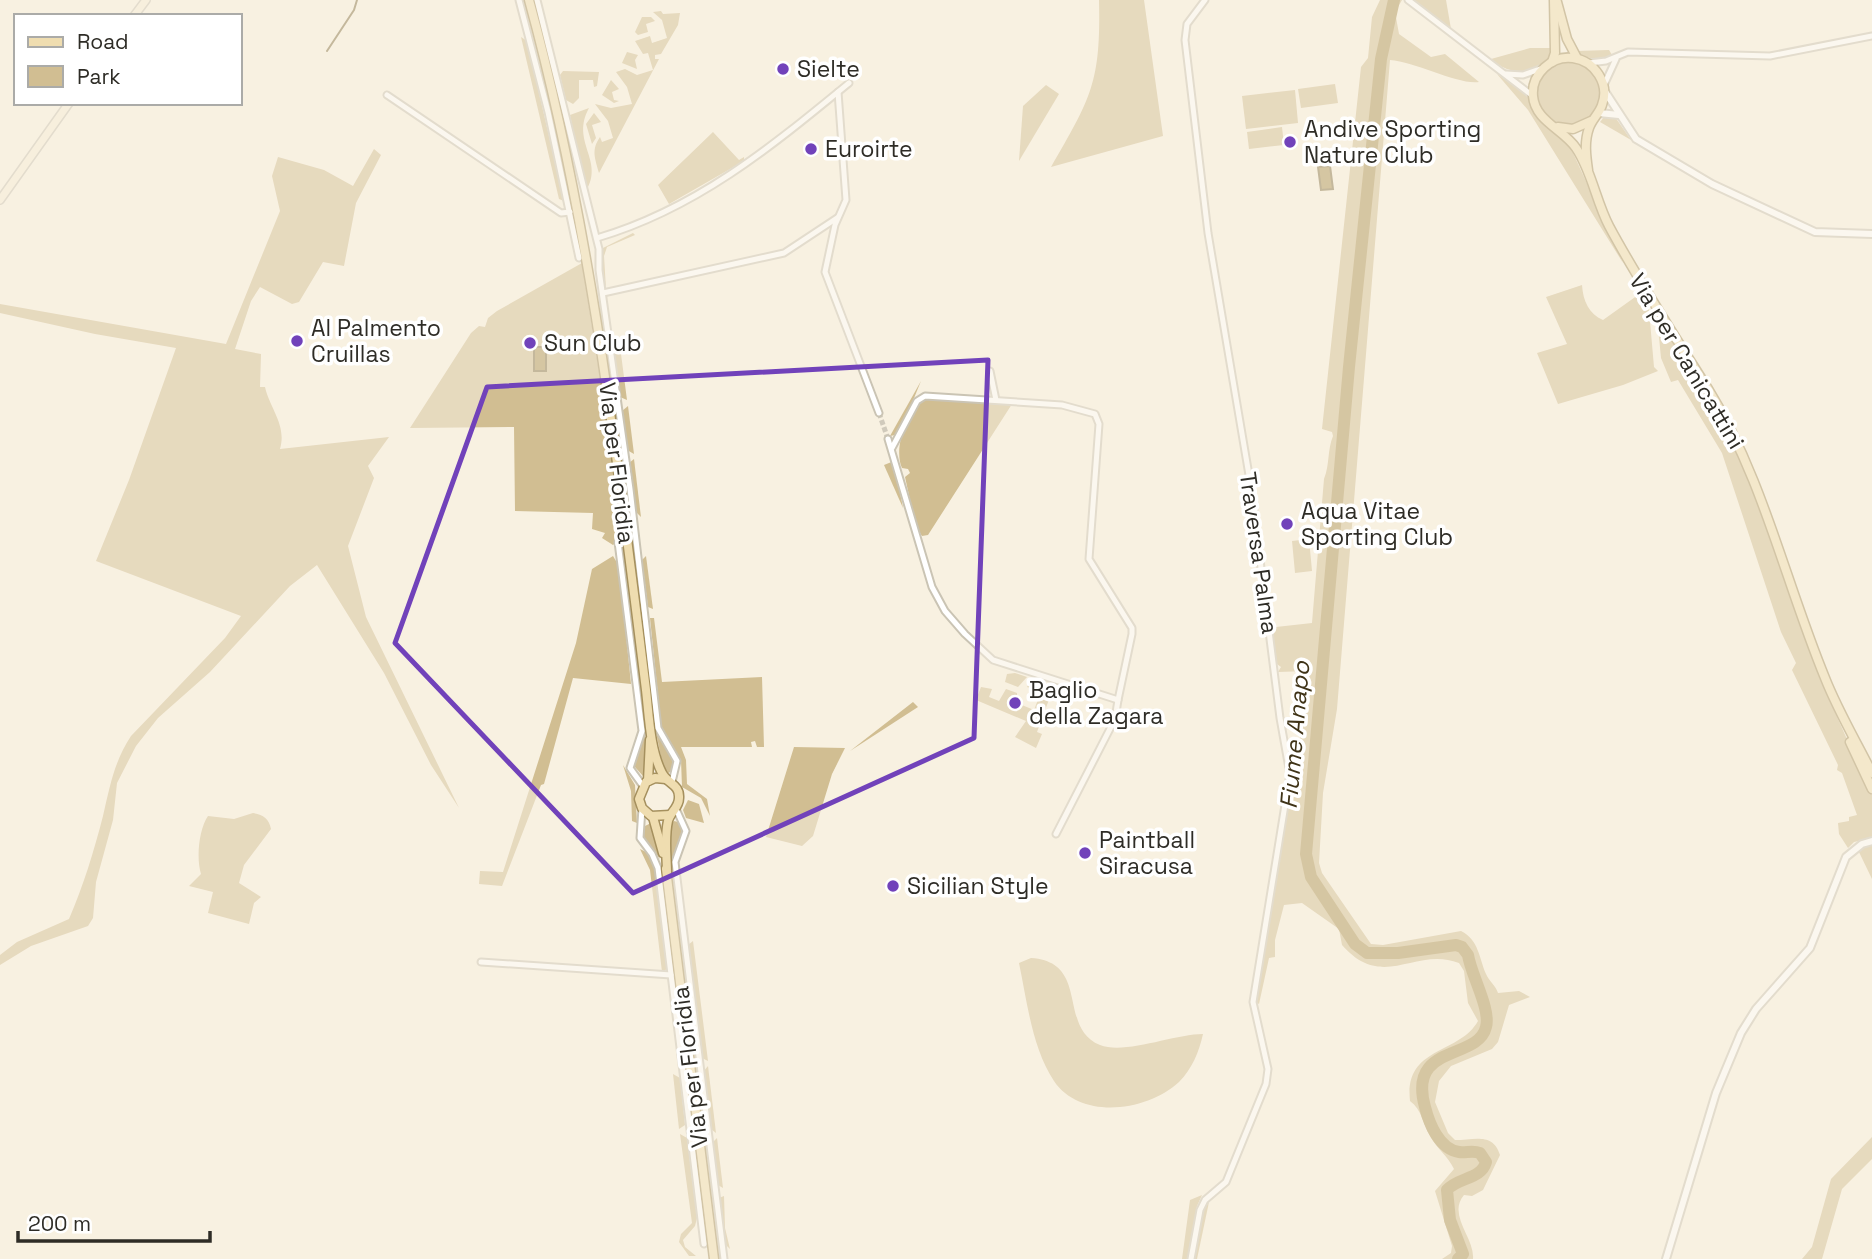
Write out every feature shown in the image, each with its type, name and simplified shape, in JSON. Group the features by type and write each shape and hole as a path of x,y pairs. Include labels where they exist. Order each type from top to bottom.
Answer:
{"main road":[{"name":"Via per Floridia","path":"528,0 557,110 590,270 610,402 650,723"},
{"path":"1555,0 1567,39 1577,58 1595,69 1604,88 1586,141 1588,170"},
{"path":"1555,0 1555,53 1534,86 1533,96 1536,108 1568,138 1588,170"},
{"path":"1548,64 1577,58"},
{"path":"0,200 68,105"},
{"path":"1552,125 1573,129 1596,116"},
{"name":"Via per Canicattini","path":"1588,170 1605,218 1628,262 1708,389 1742,452 1840,713 1871,782"},
{"path":"650,723 669,780 679,796 673,812 667,874"},
{"path":"650,723 646,783 639,795 642,808 652,817 667,874"},
{"path":"646,783 669,780"},
{"path":"652,817 673,812"},
{"name":"Via per Floridia","path":"667,874 713,1259"}],"street":[{"path":"519,0 579,258"},
{"path":"537,0 566,108 586,204 597,238 658,729 677,761 669,780"},
{"name":"Traversa Palma","path":"1191,1259 1200,1210 1205,1200 1226,1182 1266,1084 1268,1069 1253,1002 1291,765 1280,718 1248,469 1214,274 1185,40 1187,24 1205,0"},
{"path":"1408,0 1533,96"},
{"path":"1587,63 1599,63 1628,52 1770,56 1872,36"},
{"path":"1618,56 1604,88 1636,139 1712,184 1804,227 1831,234 1872,234"},
{"path":"1500,72 1523,75 1548,64"},
{"path":"597,238 642,224 722,181 790,133 849,83"},
{"path":"838,92 846,200 825,261 825,272 879,413"},
{"path":"387,95 561,212 570,212"},
{"path":"1596,116 1620,116"},
{"path":"603,293 784,253 838,217"},
{"path":"990,372 996,400"},
{"path":"892,448 921,398 930,396 1062,405 1093,412 1099,421 1089,559 1132,628 1115,719 1055,834"},
{"path":"888,439 932,587 945,611 965,634 993,660 1118,700"},
{"path":"618,542 642,731 630,768 646,783"},
{"path":"642,808 640,838 658,868 704,1244"},
{"path":"673,812 686,831 674,862 724,1259"},
{"path":"640,827 652,817"},
{"path":"1666,1259 1716,1093 1741,1033 1756,1009 1810,948 1846,857 1862,844 1872,841"},
{"path":"481,962 671,975"}],"highlighted area":[{"path":"988,360 974,738 633,893 395,643 487,387"}],"green space":[{"path":"1099,0 1144,0 1163,136 1051,167 1076,123 1091,88 1098,51"},
{"path":"1380,0 1402,0 1395,12 1399,34 1431,57 1445,54 1479,82 1460,80 1390,60 1337,709 1323,793 1319,863 1322,873 1371,944 1383,945 1461,931 1475,944 1486,974 1498,993 1519,991 1530,997 1509,1005 1498,1042 1492,1049 1451,1066 1439,1081 1435,1102 1448,1133 1455,1140 1488,1140 1500,1155 1483,1190 1472,1196 1464,1195 1460,1203 1460,1219 1473,1259 1442,1259 1451,1253 1452,1246 1435,1191 1454,1169 1433,1141 1420,1113 1410,1101 1410,1083 1415,1070 1424,1060 1459,1040 1478,1021 1468,1003 1464,971 1459,963 1443,959 1385,967 1371,965 1357,959 1342,945 1339,929 1302,903 1284,905 1275,940 1275,957 1269,958 1259,1004 1256,1002 1287,803 1294,794 1307,671 1278,672 1281,667 1277,664 1272,632 1276,631 1276,627 1312,623 1324,479 1333,436 1332,432 1322,429 1361,67 1368,58 1372,17"},
{"path":"1414,0 1446,0 1451,29"},
{"path":"661,11 663,14 680,13 678,25 661,54 655,55 655,59 659,59 599,173 595,146 600,137 602,142 613,138 608,121 595,104 611,108 632,104 627,87 616,72 625,69 637,75 653,70 648,53 643,54 635,41 650,36 652,43 667,38 662,20 653,12"},
{"path":"642,17 651,17 655,21 646,24 648,32 638,35 635,32"},
{"path":"521,37 527,41 564,201 559,199"},
{"path":"1530,48 1551,48 1551,55 1538,67 1522,71 1498,65 1491,59"},
{"path":"1609,50 1612,55 1598,59 1589,58 1576,51"},
{"path":"627,52 638,55 635,60 637,69 622,63"},
{"path":"1563,62 1575,62 1592,71 1599,82 1599,106 1592,117 1575,126 1563,126 1551,121 1542,112 1537,100 1537,88 1542,76 1551,67"},
{"path":"563,71 599,72 597,86 594,87 593,80 579,80 579,98 573,104 566,100 560,75"},
{"path":"1497,74 1526,93 1539,120 1569,144 1623,263 1528,110"},
{"path":"611,80 619,89 612,92 614,100 619,101 614,103 602,95"},
{"path":"1335,84 1338,103 1301,108 1298,89"},
{"path":"1046,85 1059,94 1019,161 1023,106"},
{"path":"1295,90 1298,123 1246,129 1242,96"},
{"path":"589,108 583,131 592,170 586,191 570,115"},
{"path":"594,113 601,122 592,125 596,138 592,144 586,124"},
{"path":"1604,117 1615,117 1631,140 1600,122"},
{"path":"1282,127 1284,145 1249,149 1247,132"},
{"path":"713,132 739,160 744,157 744,161 669,204 658,185"},
{"path":"374,149 381,155 356,203 344,266 323,262 299,302 292,304 260,287 251,301 235,349 261,354 260,387 265,387 280,425 280,449 389,437 368,466 374,478 348,546 366,617 459,808 431,765 384,673 317,565 290,586 210,672 158,718 136,746 117,783 113,820 96,882 93,918 88,926 31,946 0,965 0,955 17,942 69,919 92,856 113,774 125,746 131,736 225,638 241,616 96,561 129,480 176,348 0,313 0,304 226,344 280,211 272,176 278,157 324,170 353,186"},
{"path":"633,233 635,235 607,247 604,256 606,289 602,270 603,248"},
{"name":"Sun Club","path":"582,263 615,473 614,494 621,538 613,545 602,538 605,533 592,529 593,513 515,511 514,427 410,428 471,333 479,326 485,327 488,318 497,311"},
{"path":"1582,285 1588,306 1603,320 1638,295 1643,296 1649,310 1654,367 1658,371 1623,385 1558,404 1537,353 1567,344 1546,297"},
{"path":"1657,316 1740,456 1820,679 1872,795 1872,838 1854,842 1848,848 1839,834 1838,823 1849,821 1849,817 1857,815 1842,773 1837,770 1838,765 1792,670 1796,663 1781,632 1722,453 1678,380 1671,382 1661,358"},
{"path":"617,346 618,354 621,354 627,400 620,397 614,349"},
{"path":"921,381 905,420 895,435 890,436"},
{"path":"927,399 1012,404 928,535 922,536 916,527 905,477 910,473 908,469 902,468 899,450 908,420 913,411"},
{"path":"628,406 634,454 627,450 622,411"},
{"path":"634,459 641,517 636,512 629,463"},
{"path":"894,461 903,508 884,465"},
{"path":"1309,539 1312,571 1295,573 1292,541"},
{"path":"613,556 619,566 631,684 573,678 544,784 541,785 502,886 479,884 480,871 503,872 576,643 592,569"},
{"path":"646,556 653,609 648,607 642,560"},
{"path":"650,618 654,618 662,682 762,677 764,747 757,747 755,741 751,742 752,747 681,747 686,760 687,784 707,799 710,816 701,798 682,787 681,760 666,741 661,724"},
{"path":"1015,673 1027,677 1018,687 1005,682 1007,674"},
{"path":"1032,678 1054,686 1037,732 1042,734 1036,748 1015,737 1026,721 976,700 981,687 992,689 989,697 999,701 1006,689 1017,693 1017,703 1034,710 1041,692 1027,687"},
{"path":"913,702 918,707 850,751"},
{"path":"645,731 647,750 643,776 634,766"},
{"path":"656,732 672,758 672,769 668,774 664,772"},
{"path":"794,747 845,748 832,774 813,836 802,846 766,837"},
{"path":"623,765 635,785 637,823 632,821 631,791"},
{"path":"688,800 699,804 704,823 686,818 683,810"},
{"path":"253,813 265,818 271,829 244,865 239,883 261,897 254,903 249,924 208,913 213,892 189,886 201,874 199,844 208,816 234,819"},
{"path":"674,821 678,822 683,831 671,863 671,825"},
{"path":"651,823 660,859 643,837 645,826"},
{"path":"1872,845 1872,879 1858,850"},
{"path":"640,849 648,853 655,870 667,969 662,972 650,870"},
{"path":"693,941 708,1061 702,1058 688,945"},
{"path":"1031,958 1049,962 1061,971 1068,983 1080,1025 1087,1037 1100,1045 1123,1048 1203,1034 1188,1072 1166,1092 1133,1105 1097,1107 1066,1094 1054,1081 1040,1054 1031,1024 1019,963"},
{"path":"708,1066 716,1133 711,1129 703,1072"},
{"path":"673,1074 680,1078 685,1125 679,1129"},
{"path":"680,1134 687,1138 697,1218 695,1226 683,1240 685,1247 696,1256 689,1256 679,1242 681,1234 692,1223"},
{"path":"1872,1137 1872,1159 1842,1189 1822,1259 1802,1259 1812,1247 1831,1179"},
{"path":"717,1138 723,1188 718,1185 712,1143"},
{"path":"1202,1195 1197,1206 1188,1259 1182,1259 1190,1200"},
{"path":"724,1196 725,1228 730,1249 725,1244 719,1198"},
{"path":"1209,1202 1197,1259 1194,1259 1202,1212"}],"shaded area":[{"path":"1330,166 1333,189 1321,190 1318,167"},
{"path":"534,347 546,347 546,371 534,371"}],"waterway":[{"path":"327,51 354,10 357,0"},
{"name":"Fiume Anapo","path":"1394,0 1381,59 1349,367 1306,854 1311,877 1355,944 1367,953 1398,953 1456,945 1462,947 1468,955 1486,1011 1486,1027 1480,1038 1471,1045 1434,1063 1426,1072 1422,1087 1427,1113 1441,1141 1452,1150 1480,1153 1486,1162 1479,1172 1447,1190 1450,1220 1463,1254 1458,1259"}],"tunnel":[{"path":"879,413 888,439"}],"place":[{"name":"Sielte","path":"783,69"},
{"name":"Andive Sporting Nature Club","path":"1290,142"},
{"name":"Euroirte","path":"811,149"},
{"name":"Al Palmento Cruillas","path":"297,341"},
{"name":"Sun Club","path":"530,343"},
{"name":"Aqua Vitae Sporting Club","path":"1287,524"},
{"name":"Baglio della Zagara","path":"1015,703"},
{"name":"Paintball Siracusa","path":"1085,853"},
{"name":"Sicilian Style","path":"893,886"}]}
